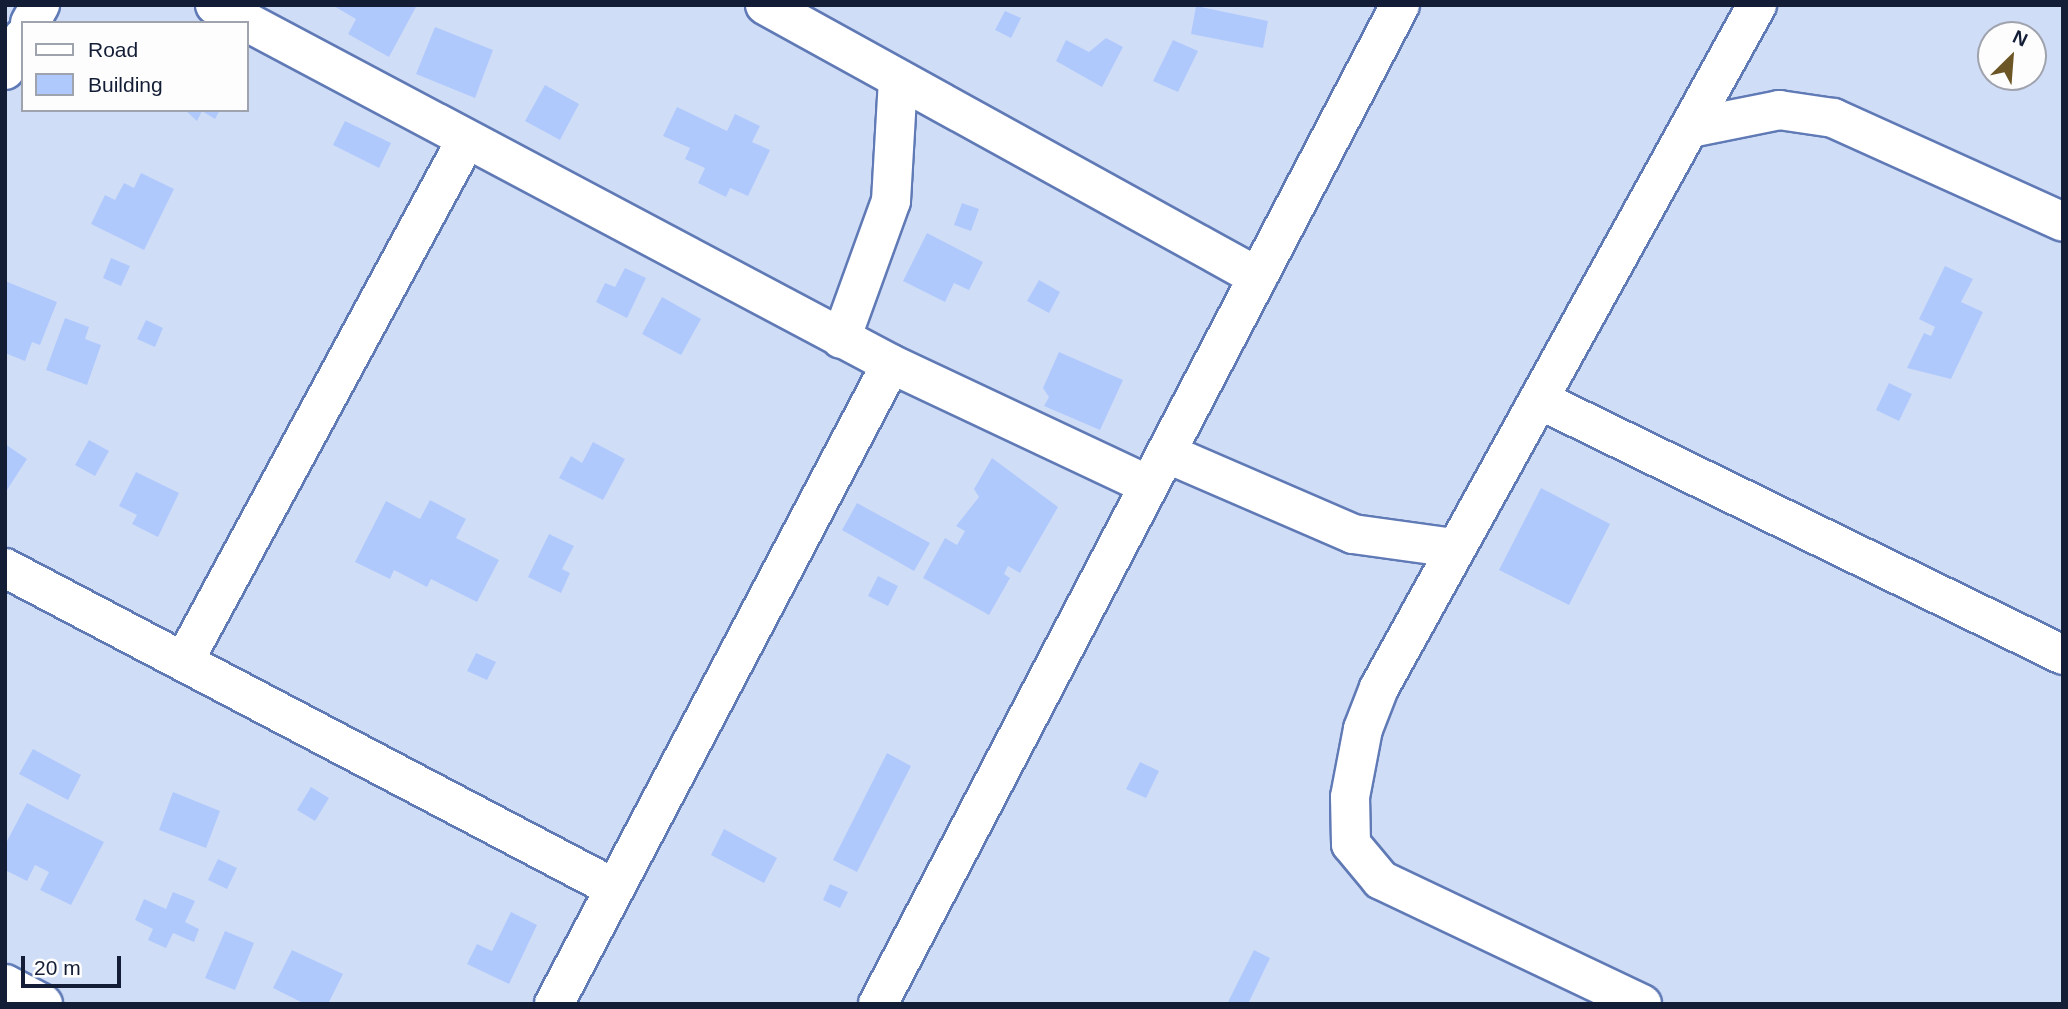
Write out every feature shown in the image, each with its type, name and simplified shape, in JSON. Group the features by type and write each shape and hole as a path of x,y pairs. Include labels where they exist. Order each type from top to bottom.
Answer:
{"street":[{"path":"31,21 40,5"},
{"path":"215,5 244,21"},
{"path":"765,5 1258,277"},
{"path":"878,1004 1400,5"},
{"path":"1642,1004 1407,897 1381,880 1351,844 1350,797 1363,729 1454,548 1695,127 1757,5"},
{"path":"248,23 465,142 891,365 1157,469 1353,534 1454,548"},
{"path":"5,70 21,41"},
{"path":"842,339 891,201 898,79"},
{"path":"1695,127 1779,110 1833,118 2063,222"},
{"path":"184,661 465,142"},
{"path":"554,1004 612,887 680,770 891,365"},
{"path":"1540,400 2063,654"},
{"path":"5,568 612,887"},
{"path":"5,984 43,1004"}],"building":[{"path":"332,5 417,5 389,57 348,34 356,19"},
{"path":"1196,6 1268,21 1263,48 1191,34"},
{"path":"1005,11 1021,18 1011,38 995,30"},
{"path":"435,27 493,50 475,98 416,74"},
{"path":"1106,38 1123,47 1102,87 1056,61 1066,40 1089,52"},
{"path":"1173,40 1198,51 1178,92 1153,81"},
{"path":"545,85 579,104 560,140 525,121"},
{"path":"677,107 727,131 735,114 760,126 752,142 770,150 748,196 730,188 726,197 698,183 705,168 685,159 690,148 663,136"},
{"path":"187,112 202,112 197,121"},
{"path":"204,112 219,112 215,119"},
{"path":"345,121 391,143 379,168 333,145"},
{"path":"141,173 174,189 144,250 91,224 105,195 115,200 124,183 134,188"},
{"path":"962,203 979,209 971,231 954,225"},
{"path":"927,233 983,262 969,290 954,283 945,302 903,281"},
{"path":"111,258 130,266 121,286 103,278"},
{"path":"1945,266 1973,279 1961,302 1983,312 1951,379 1907,368 1924,333 1931,336 1935,327 1919,319"},
{"path":"625,268 646,278 627,318 596,302 605,283 615,287"},
{"path":"1039,280 1060,292 1049,313 1027,301"},
{"path":"5,281 57,302 40,345 32,342 25,361 5,353"},
{"path":"662,297 701,319 681,355 642,334"},
{"path":"65,318 89,327 85,339 101,345 87,385 46,370"},
{"path":"146,320 163,328 155,347 137,339"},
{"path":"1059,352 1123,380 1100,430 1044,406 1049,397 1043,388"},
{"path":"1889,383 1912,394 1899,421 1876,410"},
{"path":"89,440 109,451 95,476 75,465"},
{"path":"593,442 625,459 603,500 559,478 571,456 582,463"},
{"path":"5,444 27,459 5,493"},
{"path":"992,458 1058,507 1020,573 1008,566 1004,574 1010,578 989,615 923,578 945,538 957,545 965,531 956,526 979,497 974,489"},
{"path":"136,472 179,493 158,537 132,524 137,515 119,506"},
{"path":"1541,488 1610,524 1569,605 1499,570"},
{"path":"430,500 466,519 456,538 499,560 477,602 431,579 427,587 394,570 390,579 355,562 386,501 420,519"},
{"path":"857,503 930,543 914,571 842,530"},
{"path":"549,534 574,546 562,569 570,573 561,593 528,577"},
{"path":"878,576 898,586 888,606 868,596"},
{"path":"476,653 496,662 487,680 467,671"},
{"path":"33,749 81,775 68,800 19,774"},
{"path":"887,753 911,766 857,872 833,860"},
{"path":"1140,762 1159,771 1146,798 1126,789"},
{"path":"311,787 329,798 315,821 297,810"},
{"path":"173,792 220,811 206,848 159,830"},
{"path":"27,803 104,842 71,905 40,890 49,872 35,865 27,881 5,870 5,845"},
{"path":"724,829 777,858 764,883 711,855"},
{"path":"218,859 237,868 227,889 208,880"},
{"path":"830,884 848,892 840,908 823,900"},
{"path":"173,892 195,901 185,922 199,929 194,942 173,933 166,948 148,940 153,929 135,920 144,899 166,909"},
{"path":"511,912 537,925 509,984 467,964 477,944 492,951"},
{"path":"225,931 254,943 235,990 205,978"},
{"path":"292,950 343,974 328,1004 305,1004 273,988"},
{"path":"1254,950 1270,958 1248,1004 1227,1004"}]}
